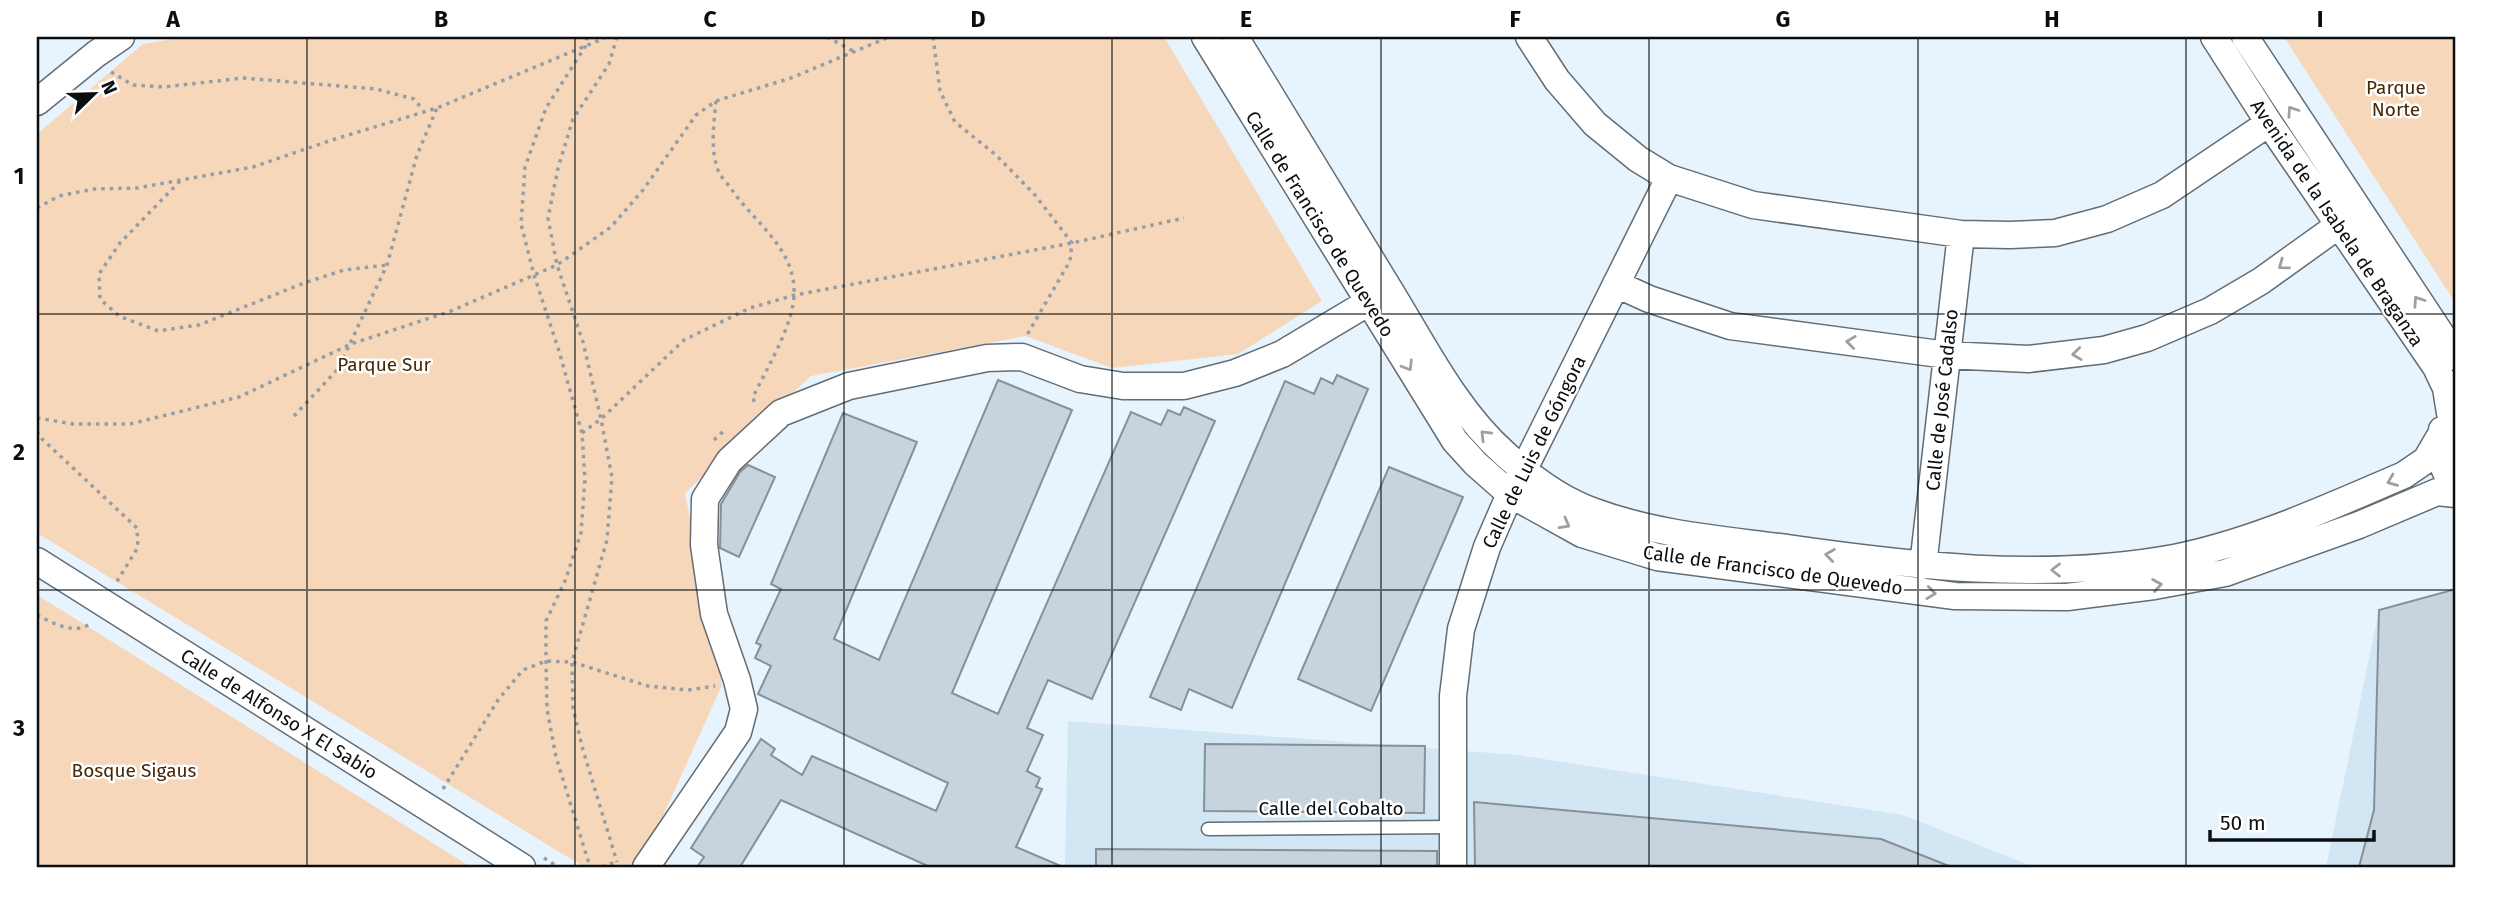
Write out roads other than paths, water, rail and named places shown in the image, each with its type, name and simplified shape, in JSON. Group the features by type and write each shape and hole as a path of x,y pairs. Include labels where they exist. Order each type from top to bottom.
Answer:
{"street":[{"path":"41,89 121,37"},
{"name":"Calle de Francisco de Quevedo","path":"1205,37 1455,441 1510,494 1582,534 1657,557 1955,596 2067,597 2154,586 2225,573 2358,525 2415,499 2437,492 2456,495"},
{"name":"Calle de Francisco de Quevedo","path":"1235,37 1428,353 1476,425 1505,454 1549,488 1591,511 1651,530 1889,563 1957,569 2093,570 2175,558 2248,540 2404,475 2426,460 2449,417"},
{"path":"1529,37 1557,80 1595,124 1638,159 1669,178 1753,205 1961,234 2055,233 2107,219 2162,195 2269,123"},
{"name":"Avenida de la Isabela de Braganza","path":"2214,37 2269,123 2436,368 2446,388 2449,417 2441,460 2449,480 2456,487"},
{"name":"Avenida de la Isabela de Braganza","path":"2245,37 2456,357"},
{"name":"Calle de Luis de Góngora","path":"1453,867 1453,696 1461,629 1487,547 1510,494 1669,178"},
{"path":"1616,284 1649,299 1730,326 1947,355 2028,359 2104,350 2147,338 2220,305 2261,281 2339,225"},
{"name":"Calle de José Cadalso","path":"1923,565 1961,234"},
{"path":"637,862 738,733 744,709 714,614 704,545 705,499 729,461 781,413 849,386 986,358 1022,358 1080,379 1123,386 1184,386 1235,373 1282,355 1369,302"},
{"name":"Calle de Alfonso X El Sabio","path":"37,561 522,867"}],"lane":[{"name":"Calle del Cobalto","path":"1208,829 1454,827"}],"park label":[{"name":"Parque Norte","path":"2396,98"},
{"name":"Parque Sur","path":"384,364"},
{"name":"Bosque Sigaus","path":"134,770"}]}
